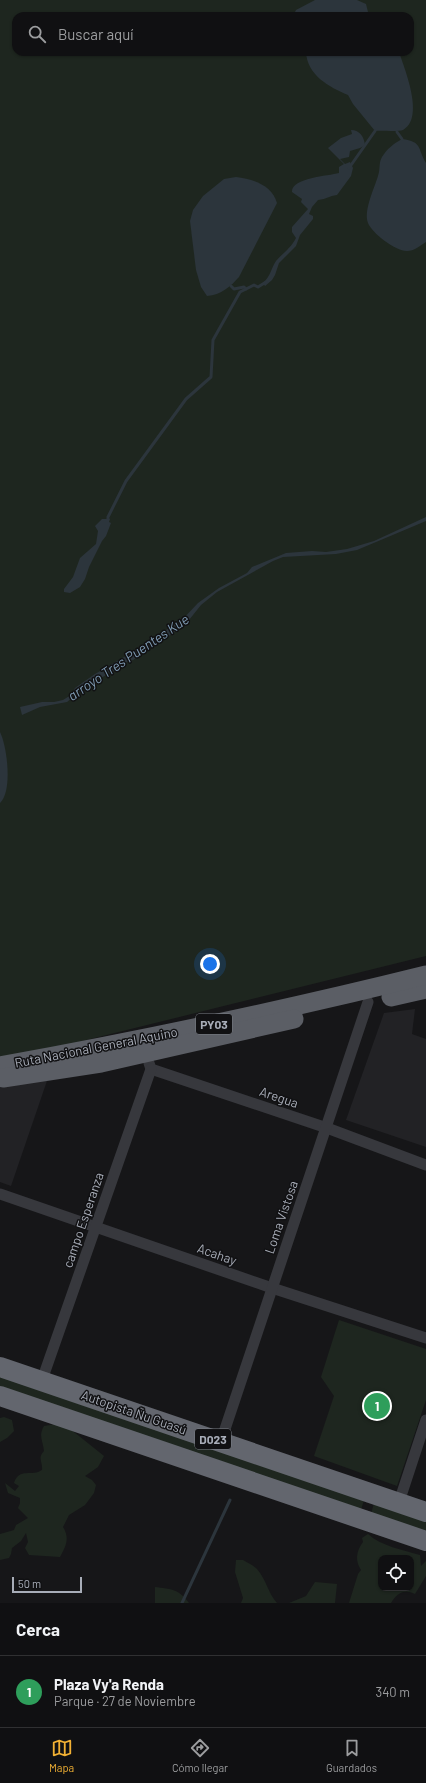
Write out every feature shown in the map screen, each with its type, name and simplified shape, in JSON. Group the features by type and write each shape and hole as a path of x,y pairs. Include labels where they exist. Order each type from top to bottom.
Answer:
{"highway":[{"name":"Ruta Nacional General Aquino","path":"0,1079 101,1063 146,1054 368,1002 424,987"},
{"name":"Ruta Nacional General Aquino","path":"0,1066 146,1054 368,990 424,987"},
{"name":"Autopista Ñu Guasú","path":"0,1367 42,1380 426,1512"},
{"name":"Autopista Ñu Guasú","path":"0,1396 426,1541"},
{"path":"378,1524 426,1553"}],"street":[{"name":"Loma Vistosa","path":"221,1441 368,1002"},
{"name":"Aregua","path":"146,1054 327,1128 426,1165"},
{"name":"campo Esperanza","path":"42,1380 96,1226 146,1054"},
{"name":"Acahay","path":"0,1194 272,1288 426,1338"},
{"path":"399,1502 426,1420"}],"shaded area":[{"path":"0,0 426,0 426,956 54,1048 0,1057"},
{"path":"415,1009 412,1034 426,1039 426,1147 346,1120 384,1013"},
{"path":"49,1075 11,1186 0,1182 0,1084"},
{"path":"339,1320 426,1349 426,1400 397,1486 314,1456 334,1396 321,1377"},
{"path":"0,1376 365,1497 360,1513 0,1392"},
{"path":"4,1417 12,1420 14,1431 0,1442 0,1418"},
{"path":"56,1424 69,1428 104,1456 98,1467 85,1476 92,1480 96,1485 94,1493 85,1505 69,1515 63,1527 67,1538 60,1557 29,1555 25,1548 28,1542 26,1533 21,1541 12,1548 9,1558 0,1560 0,1534 14,1530 16,1525 28,1518 18,1508 20,1498 8,1493 5,1483 15,1491 19,1486 14,1483 19,1475 34,1473 42,1470 41,1456 44,1451 41,1433 44,1426"},
{"path":"375,1500 426,1519 426,1537 370,1517"},
{"path":"368,1534 386,1545 420,1555 421,1566 426,1561 426,1576 415,1594 404,1592 398,1594 391,1603 349,1603 358,1574 361,1570 357,1556 363,1542 362,1538"},
{"path":"236,1560 243,1560 257,1569 277,1603 241,1603 243,1598 235,1572"},
{"path":"315,1582 337,1584 335,1603 289,1603 306,1596"},
{"path":"155,1587 174,1590 182,1595 189,1603 155,1603"}],"water":[{"path":"315,0 357,0 366,4 368,12 295,12 296,10"},
{"path":"306,56 400,56 412,93 413,105 409,124 401,131 375,131 353,104 348,95 320,79 310,67"},
{"path":"351,130 357,131 361,134 365,145 350,151 349,157 340,159 345,164 350,162 353,168 351,176 337,195 318,200 312,207 309,214 313,216 313,219 300,235 296,246 279,263 272,280 265,286 263,283 268,278 276,261 289,248 296,238 292,232 292,227 308,209 301,202 302,199 292,192 293,187 311,178 339,173 339,167 344,164 328,148 341,138 352,134"},
{"path":"402,139 409,140 418,146 426,163 426,242 410,251 402,250 390,245 374,232 368,223 367,217 368,204 379,172 381,159 390,147"},
{"path":"236,177 255,181 266,187 271,192 277,203 239,277 225,290 217,294 207,296 201,287 196,270 190,221 193,210 203,196 224,179"},
{"path":"108,517 110,519 109,522 111,523 106,536 89,567 85,579 80,587 70,593 64,592 64,589 73,577 80,558 96,544 98,531 95,526 102,519 106,519"},
{"path":"426,517 426,521 357,550 336,554 283,557 273,561 217,592 201,605 189,620 172,634 157,642 155,637 182,620 198,603 219,588 247,573 252,567 286,553 312,551 326,552 347,549 374,541"},
{"path":"148,641 152,647 118,669 87,685 67,702 40,707 22,715 20,707 42,702 63,700 71,695 75,688 95,674 143,646"},
{"path":"0,732 7,757 8,779 4,797 0,803"}],"waterway":[{"path":"349,168 375,131"},
{"path":"397,132 402,139"},
{"path":"108,517 126,481 186,399 211,377 213,340 240,292 254,285 258,287 266,282"},
{"path":"231,286 234,289 244,287 246,289"},
{"name":"arroyo Tres Puentes Kue","path":"148,646 158,639"},
{"path":"182,1603 230,1500"}],"place":[{"name":"Plaza Vy'a Renda","path":"377,1406"}]}
